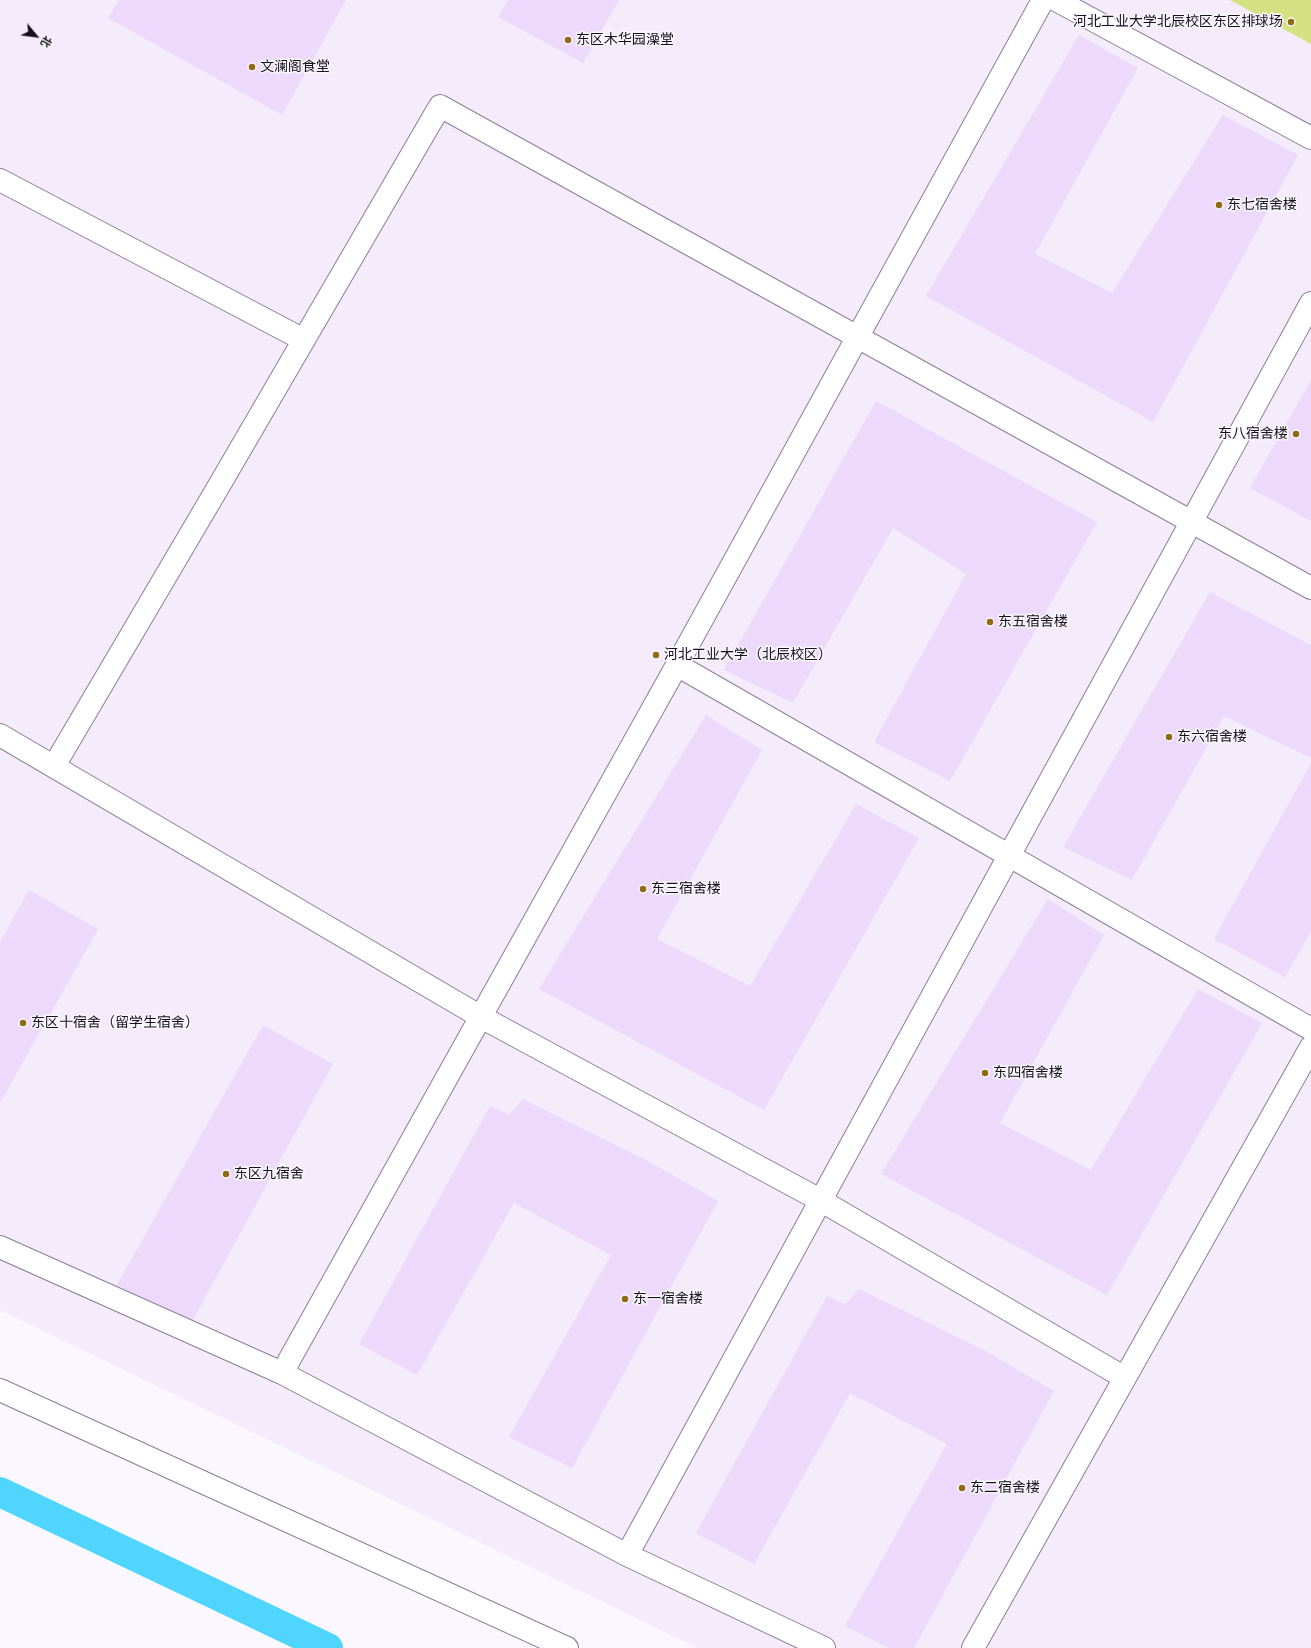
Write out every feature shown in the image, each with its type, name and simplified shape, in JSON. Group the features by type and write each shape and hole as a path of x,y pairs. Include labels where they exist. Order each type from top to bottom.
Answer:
{"street":[{"path":"282,1373 677,664 1043,0"},
{"path":"1056,0 1311,138"},
{"path":"54,766 440,106 1311,588"},
{"path":"0,180 304,340"},
{"path":"627,1555 1311,303"},
{"path":"677,664 1311,1029"},
{"path":"0,735 481,1017 820,1200 1126,1378"},
{"path":"973,1648 1311,1047"},
{"path":"0,1247 282,1373 627,1555 824,1648"},
{"path":"0,1390 567,1648"}],"shaded area":[{"name":"河北工业大学（北辰校区）","path":"0,0 1311,0 1311,1648 698,1648 0,1310"}],"green space":[{"name":"河北工业大学北辰校区东区排球场","path":"1230,0 1311,0 1311,44"}],"building":[{"name":"文澜阁食堂","path":"119,0 346,0 282,115 108,18"},
{"name":"东区木华园澡堂","path":"508,0 619,0 583,63 498,17"},
{"name":"东七宿舍楼","path":"1079,35 1138,68 1035,254 1112,293 1223,115 1298,155 1153,422 926,296"},
{"name":"东八宿舍楼","path":"1311,380 1311,521 1250,488"},
{"name":"东五宿舍楼","path":"876,401 1097,522 950,781 874,742 966,574 893,528 793,703 724,670"},
{"name":"东六宿舍楼","path":"1210,592 1311,645 1311,758 1224,716 1132,880 1063,847"},
{"name":"东三宿舍楼","path":"706,715 762,750 657,939 750,986 856,804 919,838 764,1110 539,989"},
{"path":"1311,763 1311,931 1285,977 1214,939"},
{"name":"东区十宿舍（留学生宿舍）","path":"29,890 98,929 0,1103 0,942"},
{"name":"东四宿舍楼","path":"1048,899 1104,935 1000,1123 1091,1170 1198,989 1262,1023 1107,1295 881,1174"},
{"name":"东区九宿舍","path":"263,1025 333,1064 190,1325 117,1285"},
{"name":"东一宿舍楼","path":"523,1099 648,1161 718,1201 572,1468 509,1437 611,1255 514,1203 417,1375 359,1344 490,1106 509,1115"},
{"name":"东二宿舍楼","path":"859,1289 984,1350 1054,1391 914,1648 889,1648 845,1626 947,1444 850,1393 754,1564 696,1533 827,1296 845,1304"}],"waterway":[{"path":"0,1492 328,1648"}],"place":[{"name":"河北工业大学北辰校区东区排球场","path":"1291,22"},
{"name":"东区木华园澡堂","path":"568,40"},
{"name":"文澜阁食堂","path":"252,67"},
{"name":"东七宿舍楼","path":"1219,205"},
{"name":"东八宿舍楼","path":"1296,434"},
{"name":"东五宿舍楼","path":"990,622"},
{"name":"河北工业大学（北辰校区）","path":"656,655"},
{"name":"东六宿舍楼","path":"1169,737"},
{"name":"东三宿舍楼","path":"643,889"},
{"name":"东区十宿舍（留学生宿舍）","path":"23,1023"},
{"name":"东四宿舍楼","path":"985,1073"},
{"name":"东区九宿舍","path":"226,1174"},
{"name":"东一宿舍楼","path":"625,1299"},
{"name":"东二宿舍楼","path":"962,1488"}]}
